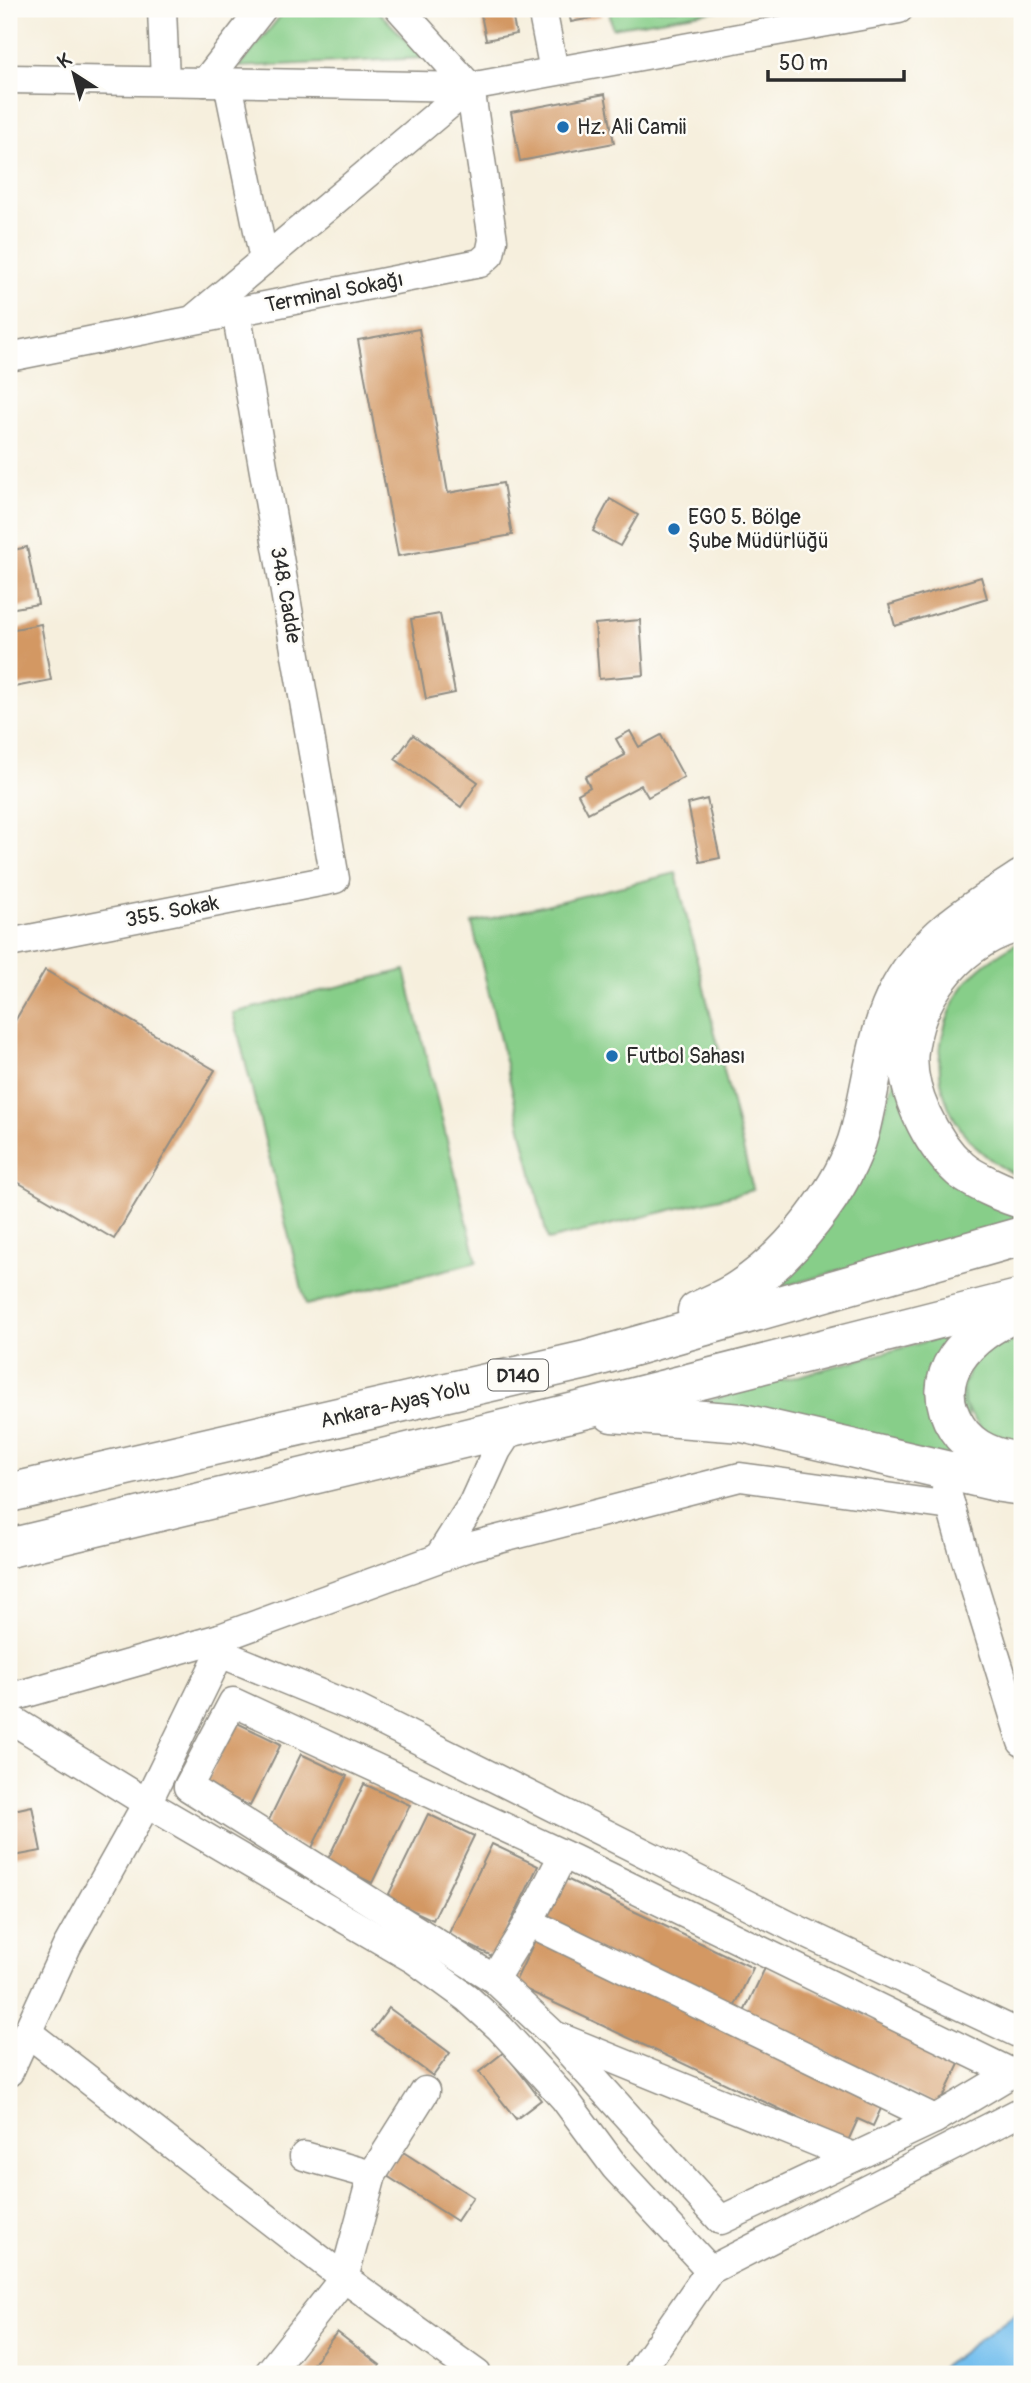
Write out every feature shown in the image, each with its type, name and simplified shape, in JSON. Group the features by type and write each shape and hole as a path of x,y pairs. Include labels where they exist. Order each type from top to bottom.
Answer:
{"highway":[{"path":"586,1360 740,1289 784,1252 820,1211 844,1172 859,1134 886,1021 900,989 923,953 970,913 1022,880"},
{"path":"1022,922 1006,926 972,945 945,967 921,1004 909,1051 913,1096 932,1134 961,1170 1011,1197 1022,1199"},
{"name":"Ankara-Ayaş Yolu","path":"9,1493 586,1360 1022,1236"},
{"name":"D140","path":"9,1548 579,1411 1022,1298"},
{"path":"1022,1310 995,1322 974,1338 958,1355 948,1373 944,1392 948,1413 961,1433 985,1454 1022,1462"},
{"path":"579,1411 743,1423 1022,1486"}],"street":[{"path":"162,9 165,81"},
{"path":"262,9 216,82 264,260"},
{"path":"400,9 470,87"},
{"path":"542,9 554,71"},
{"path":"9,79 470,87 819,16 899,9"},
{"path":"192,320 470,87"},
{"name":"Terminal Sokağı","path":"9,357 480,263 490,254 493,240 470,87"},
{"name":"348. Cadde","path":"236,311 335,879"},
{"name":"355. Sokak","path":"9,943 335,879"},
{"path":"438,1558 473,1503 497,1450 512,1427"},
{"path":"941,1469 1022,1742"},
{"path":"9,1698 220,1646 472,1546 740,1477 951,1506"},
{"path":"220,1646 233,1702 188,1787 494,1979 554,2035 721,2220 935,2119 1017,2072"},
{"path":"9,2072 67,1946 147,1803 220,1646"},
{"path":"220,1646 355,1708 790,1926 1022,2035"},
{"path":"233,1702 563,1855 1017,2072"},
{"path":"9,1718 147,1803 415,1960 467,1998 500,2028 564,2098 615,2167 710,2270"},
{"path":"494,1979 529,1922 563,1855"},
{"path":"529,1922 935,2119"},
{"path":"27,2032 344,2278 477,2374"},
{"path":"554,2035 854,2157"},
{"path":"268,2374 344,2278 372,2175 425,2091"},
{"path":"638,2374 710,2270 1022,2111"},
{"path":"304,2156 372,2175"}],"green space":[{"path":"286,9 376,9 424,58 239,67"},
{"path":"609,9 725,9 612,28"},
{"name":"Futbol Sahası","path":"676,873 753,1190 548,1240 472,923"},
{"path":"1022,940 1022,1178 998,1165 978,1149 961,1130 949,1109 942,1086 939,1061 942,1036 959,993 980,968"},
{"path":"405,970 477,1262 306,1305 233,1013"},
{"path":"896,1071 914,1098 1022,1221 763,1292 851,1194 870,1164"},
{"path":"957,1333 974,1465 699,1403"},
{"path":"1022,1334 1022,1445 984,1433 964,1405 963,1387 970,1367 981,1351 1006,1338"}],"water":[{"path":"1022,2308 1022,2374 933,2374"}],"building":[{"path":"180,9 211,9 211,12 180,12"},
{"path":"480,9 511,9 516,34 486,40"},
{"path":"568,9 600,9 601,16 571,22"},
{"name":"Hz. Ali Camii","path":"605,94 614,143 520,161 511,112"},
{"path":"419,329 448,493 503,483 512,535 398,556 358,340"},
{"path":"610,499 638,515 620,546 593,531"},
{"path":"27,547 38,604 9,609 9,551"},
{"path":"981,577 987,598 895,626 889,605"},
{"path":"440,614 455,693 426,699 411,619"},
{"path":"640,620 644,675 599,679 595,624"},
{"path":"41,624 51,680 9,688 9,630"},
{"path":"630,731 639,747 661,735 684,777 648,797 641,785 588,813 578,794 590,787 585,777 625,755 616,739"},
{"path":"413,735 478,782 461,807 395,759"},
{"path":"707,799 720,858 700,862 688,804"},
{"path":"45,970 215,1070 114,1239 9,1177 9,1031"},
{"path":"235,1722 281,1744 250,1806 205,1785"},
{"path":"301,1754 347,1776 311,1850 265,1828"},
{"path":"364,1784 410,1805 372,1883 327,1861"},
{"path":"32,1806 41,1851 9,1857 9,1811"},
{"path":"428,1814 474,1836 433,1920 387,1898"},
{"path":"492,1844 538,1866 494,1957 448,1935"},
{"path":"558,1875 753,1968 731,2014 536,1921"},
{"path":"536,1938 884,2102 873,2126 858,2119 848,2141 514,1984"},
{"path":"765,1968 961,2060 939,2106 743,2014"},
{"path":"389,2008 450,2053 433,2076 372,2031"},
{"path":"504,2052 541,2100 516,2119 479,2072"},
{"path":"400,2150 473,2197 457,2221 384,2174"},
{"path":"337,2332 380,2365 373,2374 305,2374"}],"place":[{"name":"Hz. Ali Camii","path":"563,127"},
{"name":"EGO 5. Bölge Şube Müdürlüğü","path":"674,529"},
{"name":"Futbol Sahası","path":"612,1056"}]}
